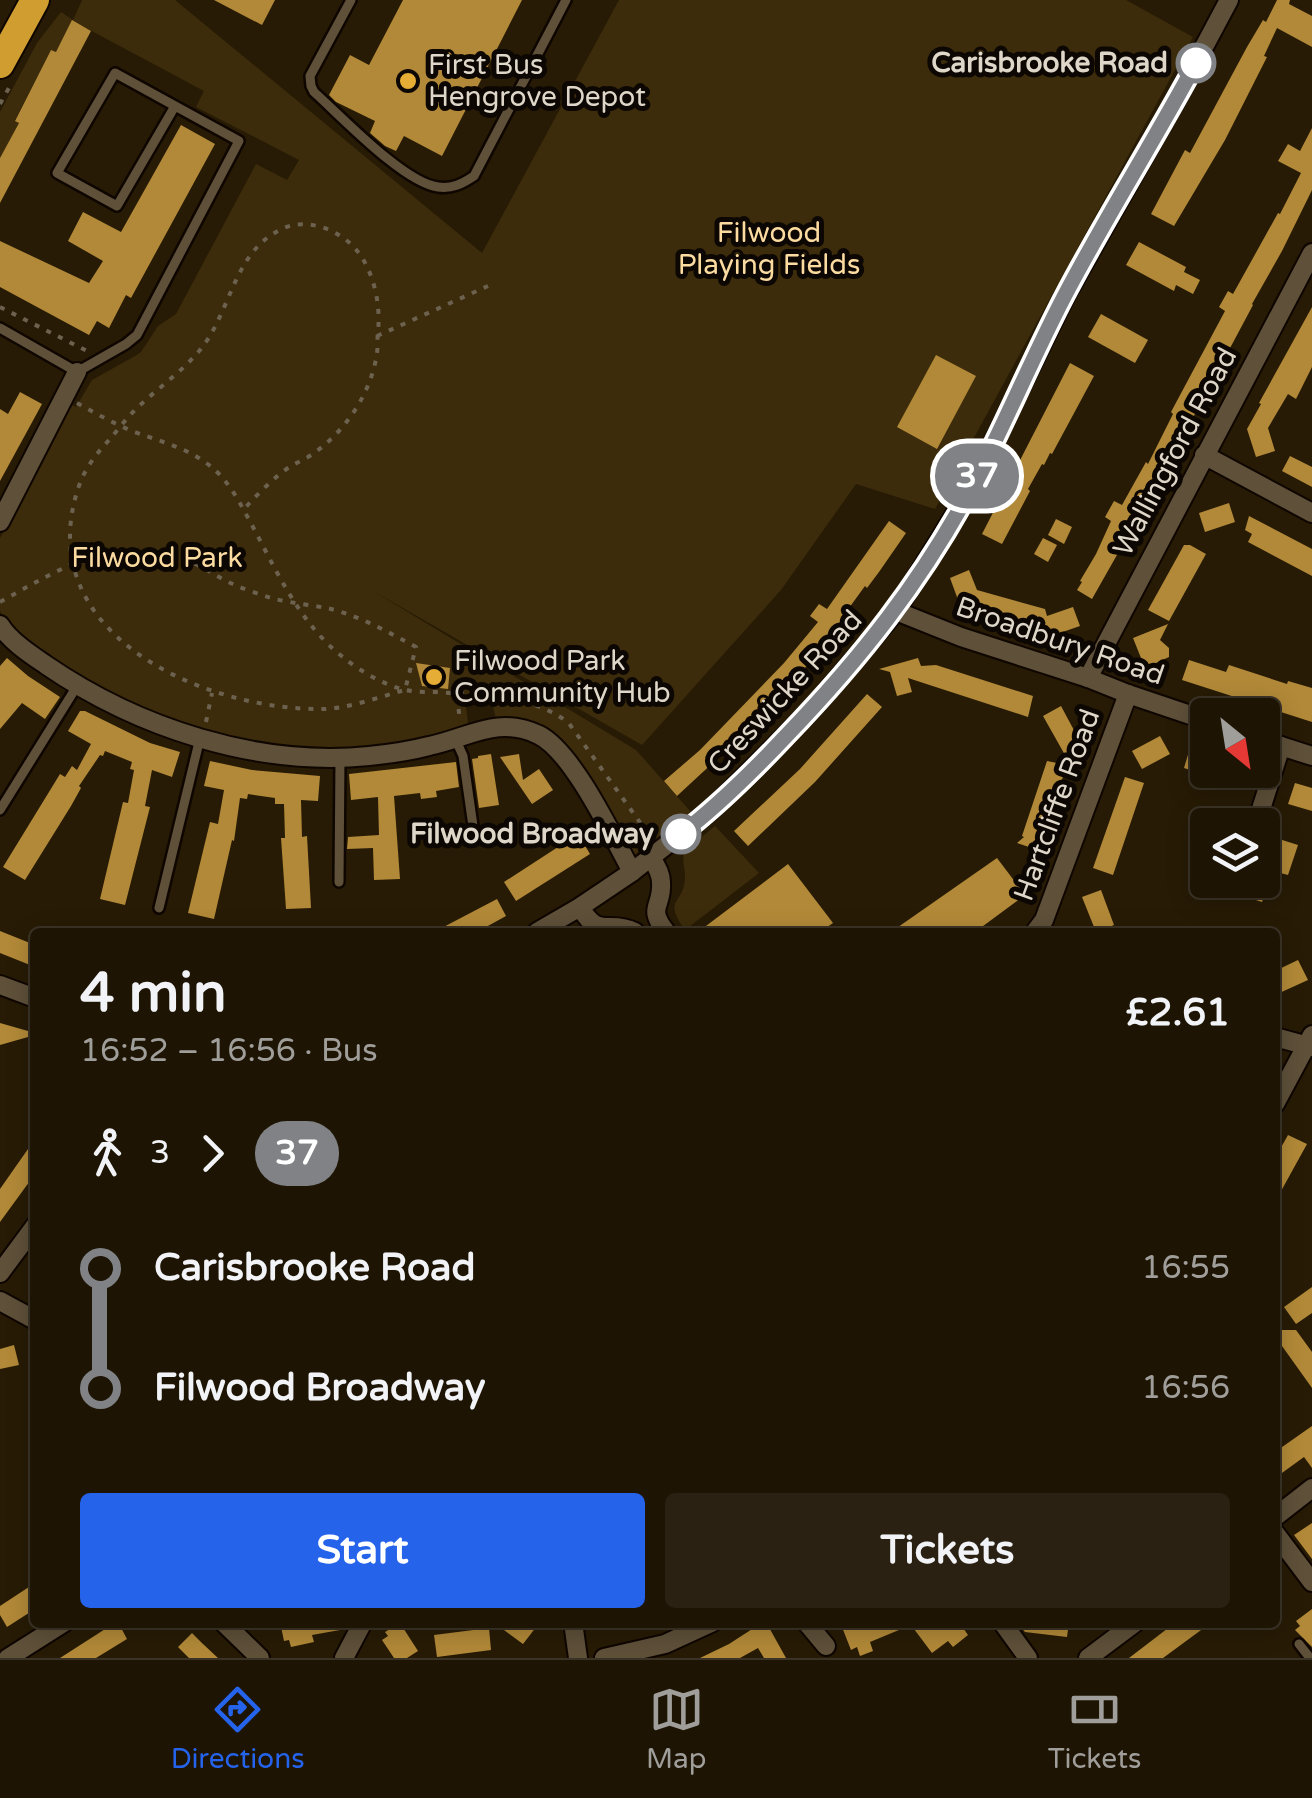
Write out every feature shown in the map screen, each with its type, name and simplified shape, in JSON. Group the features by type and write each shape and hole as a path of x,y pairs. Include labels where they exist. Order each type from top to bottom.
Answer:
{"highway":[{"path":"0,64 34,0"}],"street":[{"name":"Creswicke Road","path":"544,928 632,872 710,812 852,666 896,611 972,488 1066,295 1180,92 1224,2"},
{"name":"Wallingford Road","path":"1088,678 1312,253"},
{"path":"0,522 77,372"},
{"path":"1204,455 1312,514"},
{"name":"Broadbury Road","path":"896,611 960,638 1190,715"},
{"path":"0,625 35,658 76,686 154,722 200,738 274,754 340,758 432,746 496,727 520,727 544,738 564,757 632,872"},
{"name":"Hartcliffe Road","path":"1042,928 1128,694"},
{"path":"1261,808 1281,746 1312,756"},
{"path":"651,857 662,876 655,910 663,928"},
{"path":"580,907 588,921 600,928 629,928"},
{"path":"0,985 30,996"},
{"path":"1280,1038 1310,1043 1280,1095"},
{"path":"0,1273 30,1233"},
{"path":"0,1301 30,1317"},
{"path":"1280,1512 1312,1488"},
{"path":"1280,1540 1312,1582"},
{"path":"8,1658 56,1628"},
{"path":"229,1628 260,1658"},
{"path":"344,1658 360,1628"},
{"path":"573,1628 578,1658"},
{"path":"604,1658 665,1644 700,1628"},
{"path":"811,1628 826,1646"},
{"path":"1006,1628 1028,1658"},
{"path":"1088,1658 1128,1628"}],"lane":[{"path":"351,0 310,76 311,86 376,149 416,180 442,188 459,186 474,176 566,0"},
{"path":"0,328 77,372 137,335 239,142 175,106 115,73 57,173 117,206 175,106"},
{"path":"0,810 76,686"},
{"path":"458,737 473,826"},
{"path":"159,908 200,738"},
{"path":"338,882 340,758"},
{"path":"1299,1644 1310,1658"}],"path":[{"path":"0,602 72,563 109,552 160,553 192,562 233,584 276,599 336,610 369,622 416,647 404,690 329,709 272,706 212,692 171,675 109,630 82,591 72,563 70,522 81,478 94,456 130,415 200,349 214,330 252,251 283,228 298,224 327,229 356,249 365,262 377,298 377,354 367,388 346,423 308,457 272,481 244,510"},
{"path":"378,336 488,286"},
{"path":"0,307 90,352 96,361"},
{"path":"64,396 121,426 162,440 206,462 224,479 244,510 293,601"},
{"path":"200,738 212,692"},
{"path":"457,694 458,737"}],"green space":[{"name":"Filwood Playing Fields","path":"82,0 175,0 482,253 619,0 1126,0 1193,37 935,509 856,484 781,590 642,745 373,591 636,750 691,812 630,858 594,789 560,741 530,723 496,719 492,701 466,706 468,724 434,738 337,750 275,747 136,711 82,683 23,639 5,620 0,611 0,538 70,404 76,407 92,380 141,352 158,326 176,314 256,164 287,180 299,160 196,107 204,91 73,21 56,52 51,50 0,158 0,112 37,43 61,12 73,20"},
{"path":"715,826 759,873 684,928 675,906 684,886 684,852"}],"building":[{"path":"214,0 275,0 262,25"},
{"name":"First Bus Hengrove Depot","path":"403,0 522,0 442,156 404,136 396,151 385,146 370,133 375,121 329,95 350,55 369,65"},
{"path":"1277,0 1290,0 1289,4 1312,16 1312,47 1277,28 1264,56 1267,57 1225,140 1174,226 1151,214 1185,150 1190,153"},
{"path":"72,20 91,31 0,203 0,158 51,50 56,52"},
{"path":"181,125 215,144 131,298 126,295 109,328 97,321 89,335 0,287 0,241 89,283 103,261 68,241 83,212 121,232"},
{"path":"1312,128 1312,190 1164,472 1092,599 1077,590 1111,521 1105,517 1114,501 1122,505 1148,464 1225,311 1219,307 1228,291 1233,294 1301,173 1278,161 1288,144 1300,151"},
{"path":"1139,242 1186,267 1184,272 1200,280 1193,294 1176,285 1174,291 1126,265"},
{"path":"1312,307 1312,367 1296,399 1288,394 1268,428 1275,451 1256,457 1247,429"},
{"path":"1101,314 1148,340 1135,363 1088,337"},
{"path":"936,355 976,376 937,449 897,427"},
{"path":"1070,363 1094,376 1052,454 1028,489 1002,544 982,534"},
{"path":"20,392 42,404 0,481 0,409 8,414"},
{"path":"1290,456 1312,467 1312,487 1282,471"},
{"path":"1229,503 1235,522 1205,532 1199,513"},
{"path":"1249,516 1312,549 1312,576 1248,542 1252,534 1245,530"},
{"path":"1056,519 1072,527 1064,544 1048,535"},
{"path":"889,521 906,533 828,642 757,722 677,796 664,781 700,750 784,663 818,622 810,616 819,604 827,609"},
{"path":"1043,538 1057,545 1048,562 1034,554"},
{"path":"1184,545 1206,554 1169,621 1148,610"},
{"path":"969,570 977,590 1045,609 1047,616 1073,607 1080,626 1054,635 976,611 964,616 950,578"},
{"path":"1168,624 1160,640 1169,648 1169,657 1145,668 1133,638"},
{"path":"7,658 60,697 45,719 22,703 0,729 0,666"},
{"path":"918,658 921,666 936,665 1033,696 1028,717 908,678 912,692 897,696 890,672 879,669"},
{"path":"1189,660 1226,672 1229,665 1312,688 1312,722 1280,712 1280,698 1238,698 1182,680"},
{"name":"Filwood Park Community Hub","path":"416,663 450,668 448,689 422,686"},
{"path":"867,694 882,707 815,782 748,846 734,831 800,769"},
{"path":"1061,706 1076,734 1072,736 1078,748 1065,755 1043,716"},
{"path":"80,711 150,743 180,752 172,777 152,770 145,806 150,807 125,905 100,899 134,770 130,769 132,762 105,751 79,786 71,806 25,880 3,867 60,774 65,777 72,766 77,770 91,744 68,731"},
{"path":"1160,736 1170,754 1142,769 1132,751"},
{"path":"1190,748 1190,770 1184,768"},
{"path":"491,754 499,805 479,808 472,759"},
{"path":"519,754 523,780 539,769 553,790 532,804 500,757"},
{"path":"210,761 252,770 320,776 318,801 301,800 311,908 286,909 281,838 285,838 284,804 275,804 275,798 248,794 247,799 240,798 234,841 214,919 188,913 210,822 218,824 224,790 204,786"},
{"path":"1047,761 1067,765 1038,850 1017,843 1024,837"},
{"path":"456,762 459,787 436,791 437,797 421,799 420,793 394,796 400,879 374,880 373,848 347,849 348,837 379,835 378,797 351,800 349,774"},
{"path":"1125,777 1144,783 1113,875 1093,868"},
{"path":"1295,783 1312,788 1312,811 1288,804"},
{"path":"578,834 590,854 516,901 504,882"},
{"path":"1280,839 1298,845 1288,875 1280,873"},
{"path":"997,858 1025,895 980,928 897,928"},
{"path":"788,864 833,923 826,928 703,928"},
{"path":"1101,890 1114,925 1094,928 1082,897"},
{"path":"497,899 506,916 484,928 442,928"},
{"path":"0,931 30,943 30,965 0,953"},
{"path":"1298,960 1308,980 1280,993 1280,969"},
{"path":"0,1023 30,1032 30,1036 0,1045"},
{"path":"1288,1135 1307,1144 1280,1193 1280,1149"},
{"path":"30,1146 30,1181 0,1222 0,1189"},
{"path":"1312,1287 1312,1313 1296,1324 1284,1307"},
{"path":"1280,1330 1296,1330 1312,1352 1312,1388 1280,1343"},
{"path":"14,1345 19,1365 0,1369 0,1349"},
{"path":"1312,1426 1312,1468 1304,1457 1280,1474 1280,1448"},
{"path":"1312,1523 1312,1559 1294,1535"},
{"path":"30,1586 30,1612 7,1627 0,1606"},
{"path":"1312,1609 1312,1647 1295,1630 1300,1626 1296,1621"},
{"path":"107,1628 121,1628 127,1639 96,1658 60,1658"},
{"path":"281,1628 340,1628 312,1635 314,1642 291,1647 289,1640 284,1641"},
{"path":"403,1628 418,1651 407,1658 394,1658 382,1640 388,1636 385,1632"},
{"path":"489,1628 491,1650 437,1657 434,1635"},
{"path":"501,1628 535,1628 523,1644"},
{"path":"754,1628 769,1628 786,1658 764,1658 758,1648 740,1658 700,1658"},
{"path":"842,1628 904,1628 870,1642 873,1651 860,1656 857,1647 851,1650"},
{"path":"913,1628 963,1628 968,1635 953,1647 948,1641 932,1653"},
{"path":"1022,1628 1068,1628 1067,1637 1025,1632"},
{"path":"1168,1628 1204,1628 1163,1658 1129,1658"},
{"path":"192,1633 218,1658 189,1658 178,1647"}],"bus line":[{"name":"37","path":"681,834 710,812 772,751 852,666 896,611 972,488 1066,295 1196,63"}],"place":[{"name":"Carisbrooke Road","path":"1196,63"},
{"name":"First Bus Hengrove Depot","path":"408,81"},
{"name":"Filwood Park Community Hub","path":"434,677"},
{"name":"Filwood Broadway","path":"681,834"}],"park label":[{"name":"Filwood Park","path":"157,558"}]}
